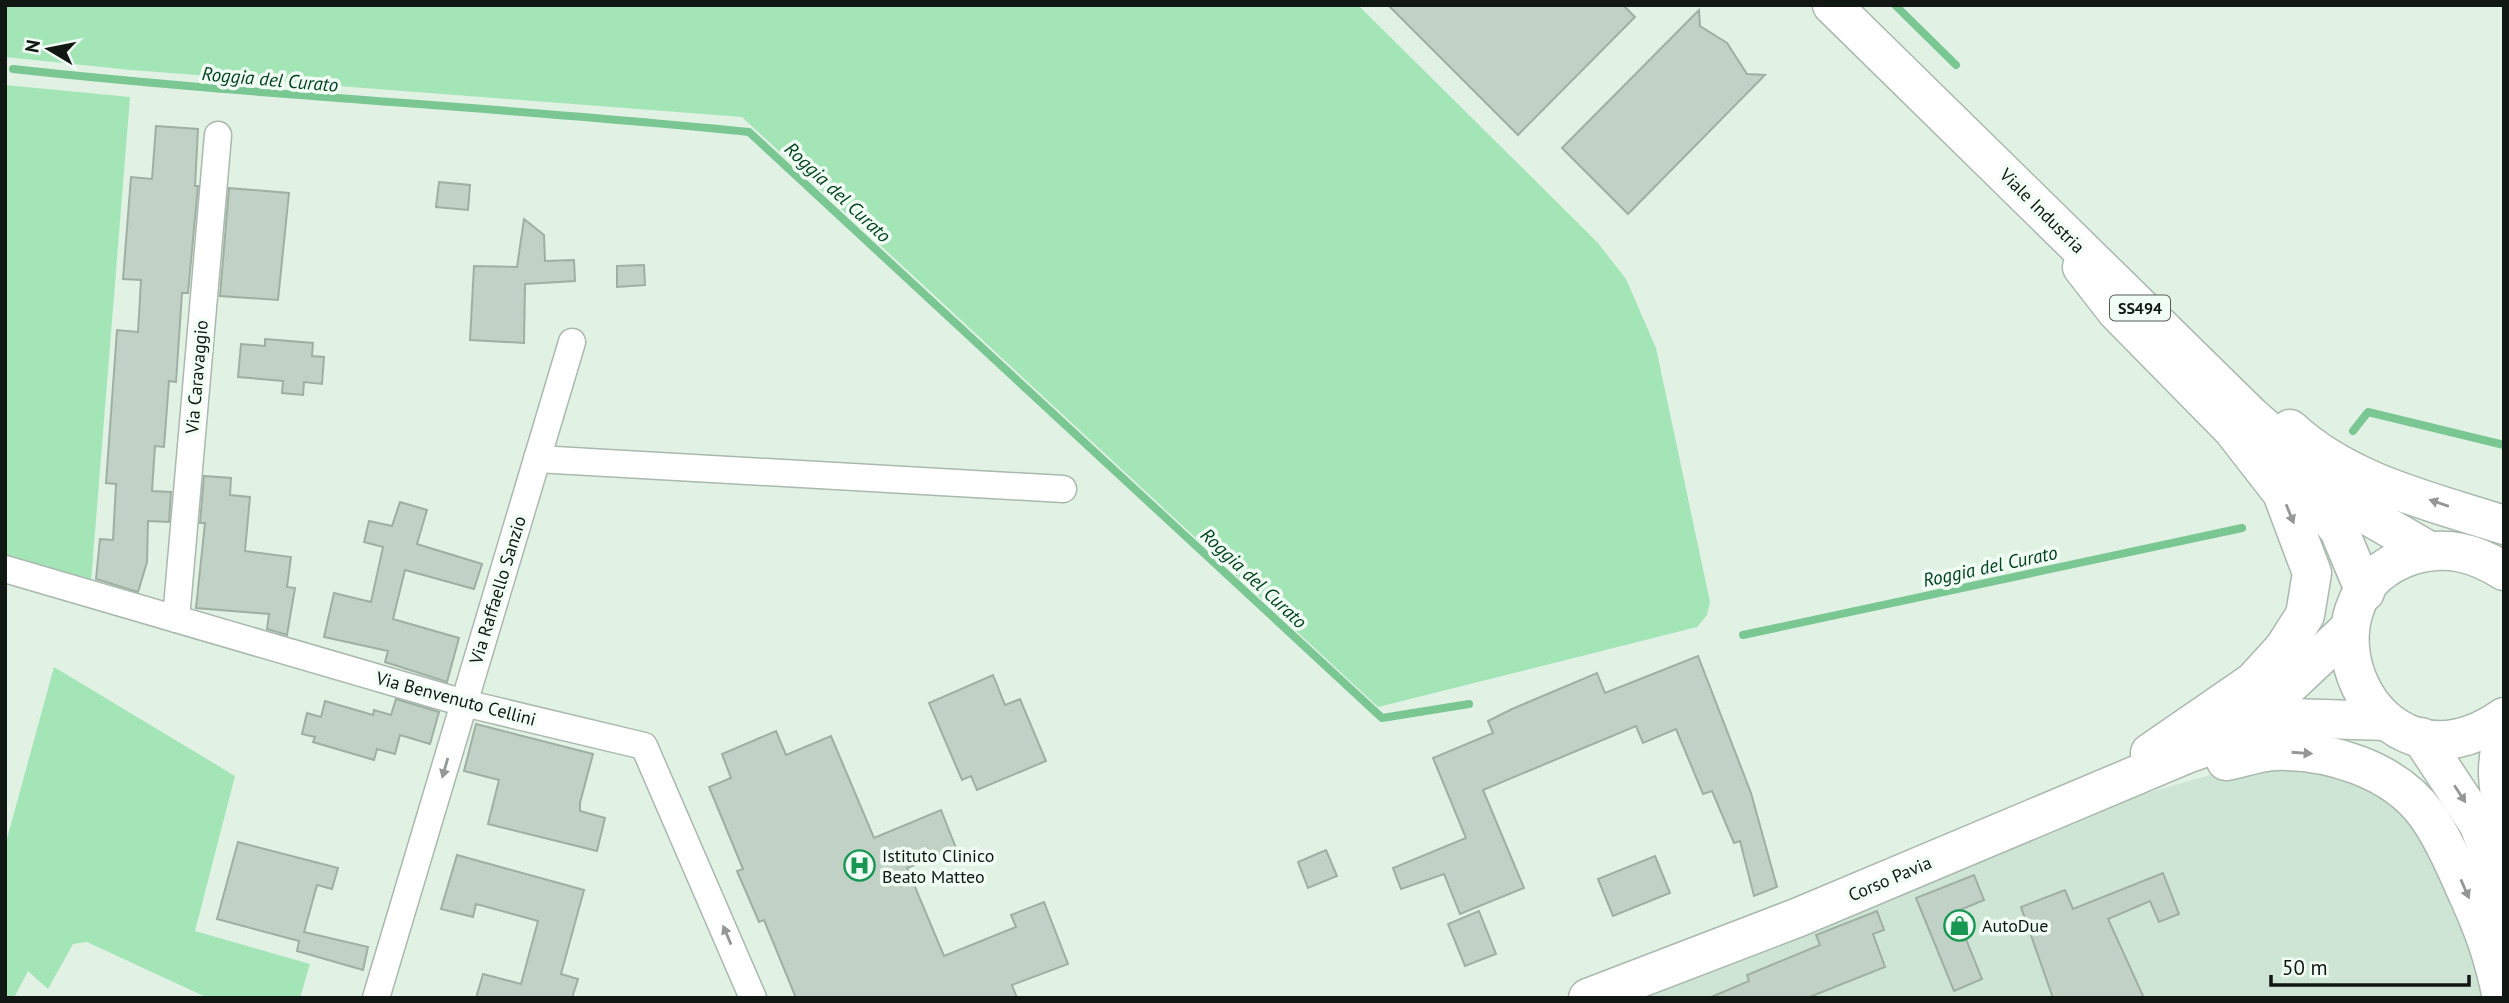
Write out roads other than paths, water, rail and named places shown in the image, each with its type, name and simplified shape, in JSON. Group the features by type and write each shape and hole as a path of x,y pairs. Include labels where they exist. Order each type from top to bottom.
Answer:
{"street":[{"name":"Viale Industria","path":"1832,5 2251,416 2355,508 2429,551"},
{"name":"Via Caravaggio","path":"176,619 218,135"},
{"path":"2029,199 2129,270 2294,432 2330,461 2368,479 2504,525"},
{"path":"2029,199 2117,312 2233,430 2282,493 2312,573 2305,615 2284,648 2253,682 2092,794"},
{"name":"Via Raffaello Sanzio","path":"377,996 572,342"},
{"name":"Viale Industria","path":"2251,416 2339,530 2365,592"},
{"path":"537,459 1063,489"},
{"name":"SS494","path":"2497,564 2456,550 2429,551 2404,558 2382,572 2365,592 2350,628 2349,654 2355,680 2368,703 2387,721 2421,737 2453,739 2484,731 2504,717"},
{"name":"Via Benvenuto Cellini","path":"5,569 464,703 644,746 753,998"},
{"name":"Corso Pavia","path":"2189,753 2282,692 2350,628"},
{"name":"Corso Pavia","path":"1588,998 1636,989 1799,917 2189,753 2291,718 2387,721"},
{"path":"2504,734 2497,756 2496,778 2504,815"},
{"path":"2421,737 2479,825 2492,861 2504,921"},
{"path":"2092,794 2272,751 2338,757 2367,769 2409,796 2427,814 2454,864 2492,948 2502,998"}],"waterway":[{"path":"1895,5 1956,65"},
{"name":"Roggia del Curato","path":"13,69 197,87 749,132 1382,718 1469,704"},
{"name":"Roggia del Curato","path":"2353,431 2368,412 2504,445"},
{"name":"Roggia del Curato","path":"1743,635 2242,528"}],"place":[{"name":"Istituto Clinico Beato Matteo","path":"859,866"},
{"name":"AutoDue","path":"1959,926"}]}
